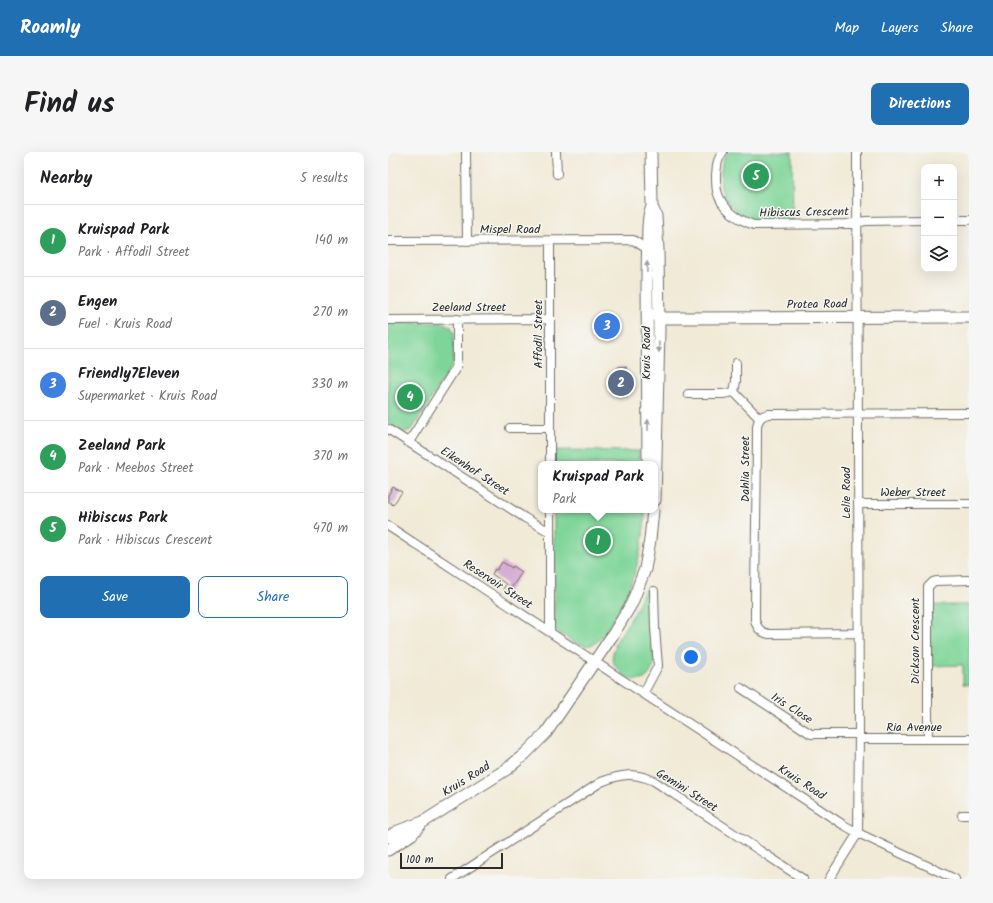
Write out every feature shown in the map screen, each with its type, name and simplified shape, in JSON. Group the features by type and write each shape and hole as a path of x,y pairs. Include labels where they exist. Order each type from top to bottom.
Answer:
{"street":[{"path":"466,152 467,241"},
{"path":"556,152 557,174"},
{"name":"Kruis Road","path":"651,152 652,206 648,227 653,249 661,319 656,461"},
{"name":"Hibiscus Crescent","path":"724,152 718,161 717,192 728,210 741,220 754,225 847,224 866,221 921,220"},
{"name":"Lelie Road","path":"857,152 858,833"},
{"name":"Kruis Road","path":"648,461 647,319 656,216 652,206"},
{"path":"957,220 969,220"},
{"path":"632,240 642,235 648,227"},
{"path":"632,240 653,249"},
{"name":"Mispel Road","path":"388,241 632,240"},
{"name":"Affodil Street","path":"550,241 550,461"},
{"name":"Protea Road","path":"647,319 857,316 969,317"},
{"path":"408,442 457,366 457,319"},
{"name":"Zeeland Street","path":"388,320 550,319"},
{"path":"734,392 736,381 736,363"},
{"path":"734,392 759,418 768,414 969,413"},
{"path":"688,394 723,394 734,392"},
{"name":"Dahlia Street","path":"759,418 757,427 756,626 763,633 769,634 858,633"},
{"path":"510,428 550,428"},
{"name":"Eikenhof Street","path":"388,429 525,518 550,532"},
{"name":"Weber Street","path":"858,504 969,504"},
{"path":"550,513 550,632"},
{"name":"Kruis Road","path":"388,837 398,831 423,822 507,769 546,733 625,615 638,588 646,564 650,540 652,513"},
{"name":"Reservoir Street","path":"388,526 594,662"},
{"name":"Dickson Crescent","path":"928,739 928,587 936,581 969,580"},
{"path":"643,694 658,666 654,628 654,591"},
{"name":"Kruis Road","path":"594,662 858,833 955,879"},
{"name":"Iris Close","path":"740,688 811,734 859,737"},
{"name":"Ria Avenue","path":"859,737 969,739"},
{"name":"Gemini Street","path":"452,879 601,782 616,776 632,775 643,777 654,782 803,879"},
{"name":"Kruis Road","path":"388,850 412,834 423,822"},
{"path":"829,879 858,833"}],"green space":[{"path":"729,152 792,152 793,221 753,221 744,217 731,206 722,192 721,184 722,162"},
{"path":"388,323 444,323 451,327 454,332 453,364 413,428 407,432 400,431 388,424"},
{"path":"553,450 639,451 639,461 553,461"},
{"path":"554,513 645,513 642,544 633,577 620,609 601,638 588,646 579,644 559,633 554,627"},
{"path":"645,589 650,590 651,640 654,664 647,677 635,680 620,672 621,671 613,663 612,657 616,646 614,645 635,612"},
{"path":"930,605 969,605 969,685 963,684 963,665 931,666"}],"building":[{"path":"618,367 626,367 627,397 618,397"},
{"path":"393,487 402,492 393,505 388,501 388,495"},
{"path":"502,562 512,568 513,566 522,572 508,593 503,589 506,584 492,574 495,569 497,570"}],"place":[{"name":"Hibiscus Park","path":"756,176"},
{"name":"Friendly7Eleven","path":"607,326"},
{"name":"Engen","path":"621,383"},
{"name":"Zeeland Park","path":"410,397"},
{"name":"Kruispad Park","path":"598,541"}]}
